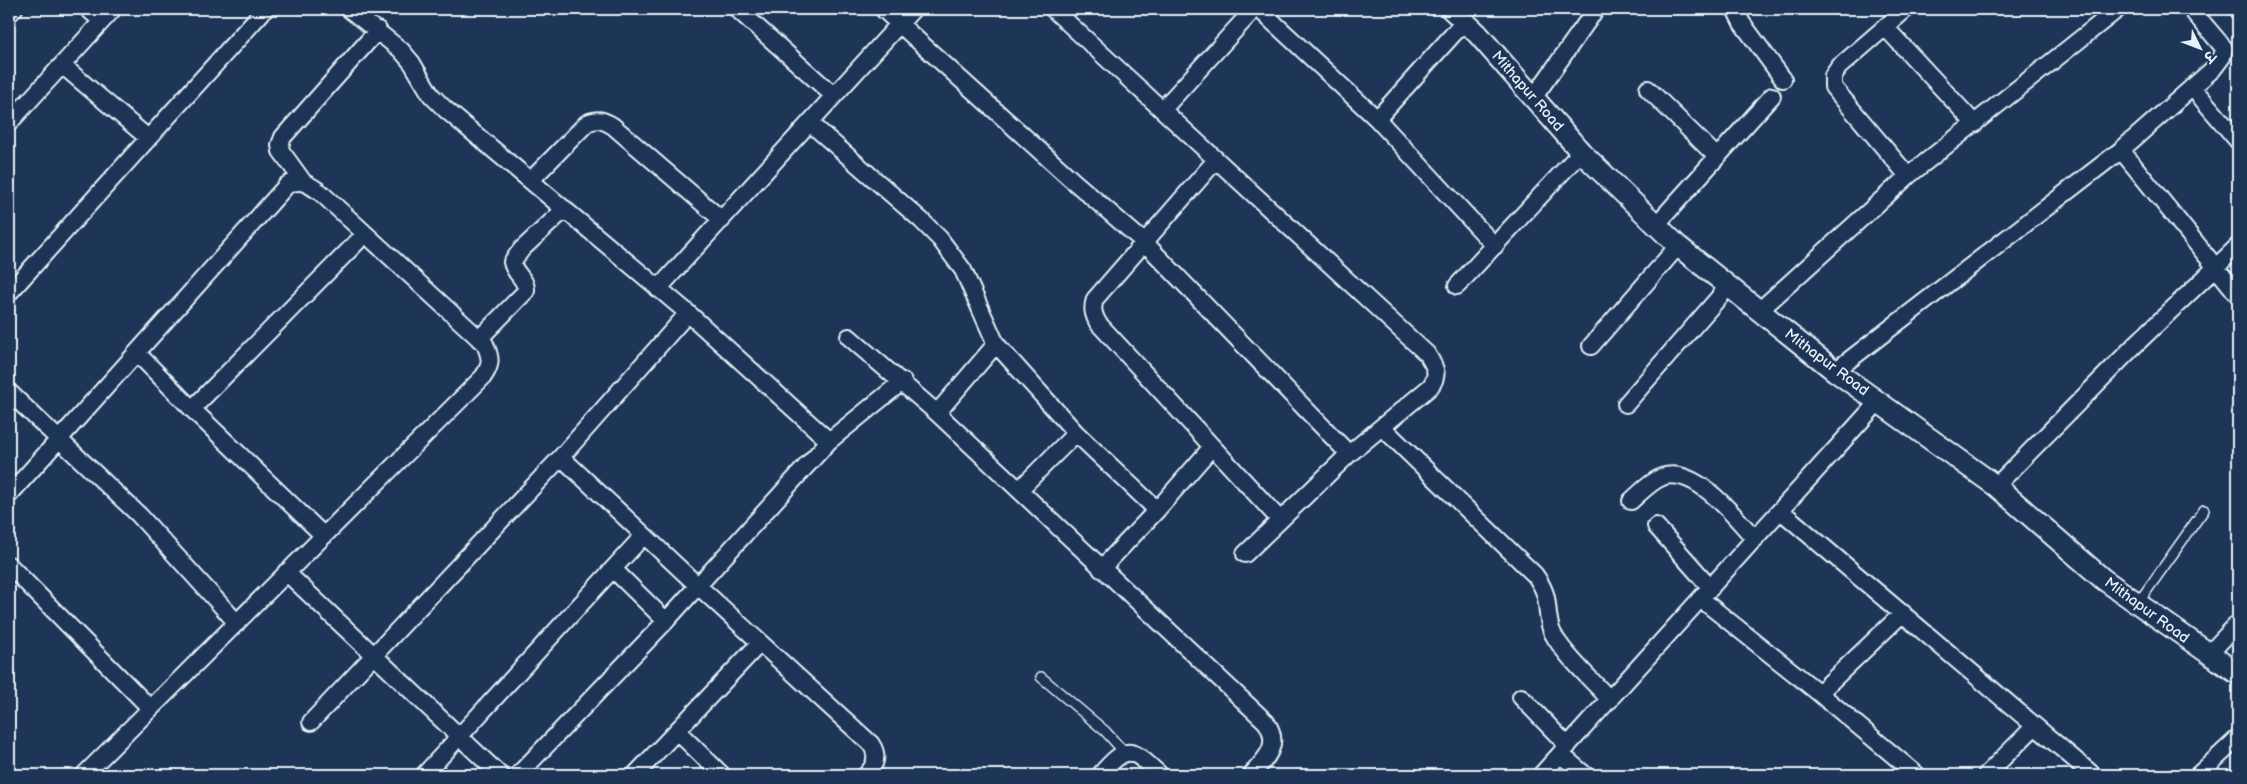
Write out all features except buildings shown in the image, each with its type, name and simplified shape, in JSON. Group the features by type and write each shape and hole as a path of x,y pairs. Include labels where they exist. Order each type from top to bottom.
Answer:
{"street":[{"path":"9,14 14,9"},
{"path":"9,123 107,15 88,9"},
{"path":"9,293 265,9"},
{"path":"349,9 378,30 412,64 431,95 445,109 688,313 829,441"},
{"path":"736,9 833,95"},
{"path":"883,9 1071,179 1145,242 1349,454"},
{"path":"658,288 913,9"},
{"path":"1053,9 1427,354 1437,372 1436,380 1430,387 1349,454 1245,554"},
{"path":"1163,109 1254,9"},
{"path":"1260,9 1377,119 1495,246"},
{"path":"1534,97 1596,9"},
{"path":"1735,9 1742,23 1783,79"},
{"path":"1906,9 1839,67 1833,76 1832,87 1908,176"},
{"path":"1759,311 1908,176 2118,9"},
{"path":"1836,371 2121,150 2213,69 2222,57 2224,48 2191,9"},
{"path":"1377,119 1458,15"},
{"name":"Mithapur Road","path":"1458,15 1534,97 1581,152 1678,246 1836,371 1996,486 2103,579 2238,674"},
{"path":"1885,26 1975,124"},
{"path":"84,775 483,377 490,367 491,358 485,344 320,192 302,180 281,151 280,145 283,137 378,30"},
{"path":"62,64 148,138"},
{"path":"2192,87 2238,141"},
{"path":"1648,89 1718,157"},
{"path":"1656,225 1772,96"},
{"path":"531,180 587,123 595,119 602,120 613,126 722,220"},
{"path":"810,123 921,220 940,240 963,270 996,344 1076,433 1157,510"},
{"path":"2121,150 2238,295"},
{"path":"1457,286 1581,152"},
{"path":"1216,160 1096,299 1093,307 1094,316 1098,323 1211,448 1280,520"},
{"path":"9,495 287,185 302,180"},
{"path":"479,339 526,291 524,281 513,268 512,262 522,249 565,209"},
{"path":"192,409 365,234"},
{"path":"1590,346 1678,246"},
{"path":"1996,486 2137,344 2238,246"},
{"path":"1626,404 1728,287"},
{"path":"311,722 561,457 688,313"},
{"path":"850,337 937,412 1101,569 1266,722 1273,732 1274,740 1269,752 1251,775"},
{"path":"937,412 996,344"},
{"path":"137,353 192,409 324,536"},
{"path":"518,775 666,621 829,441 903,381"},
{"path":"9,392 138,515 237,623"},
{"path":"1541,775 1879,401"},
{"path":"1382,427 1535,575 1546,590 1551,629 1558,642 1610,700"},
{"path":"1019,490 1076,433"},
{"path":"1101,569 1157,510 1211,448"},
{"path":"561,457 697,585 872,744 876,751 876,760 866,775"},
{"path":"1631,501 1661,478 1679,477 1709,490 1755,539"},
{"path":"1781,511 2093,775"},
{"path":"1656,526 1706,594 1917,775"},
{"path":"424,775 460,738 644,535"},
{"path":"9,566 150,708"},
{"path":"613,569 666,621"},
{"path":"286,572 373,657 500,775"},
{"path":"1820,693 1903,613"},
{"path":"2209,654 2238,623"},
{"path":"635,775 678,732 760,643"},
{"path":"1521,697 1585,775"},
{"path":"1986,775 2035,726"},
{"path":"678,732 722,775"},
{"path":"2198,775 2238,738"},
{"path":"1100,775 1115,757 1125,752 1136,754 1160,775"}],"lane":[{"path":"2138,603 2204,510"},
{"path":"1041,677 1105,731 1125,752"}]}
